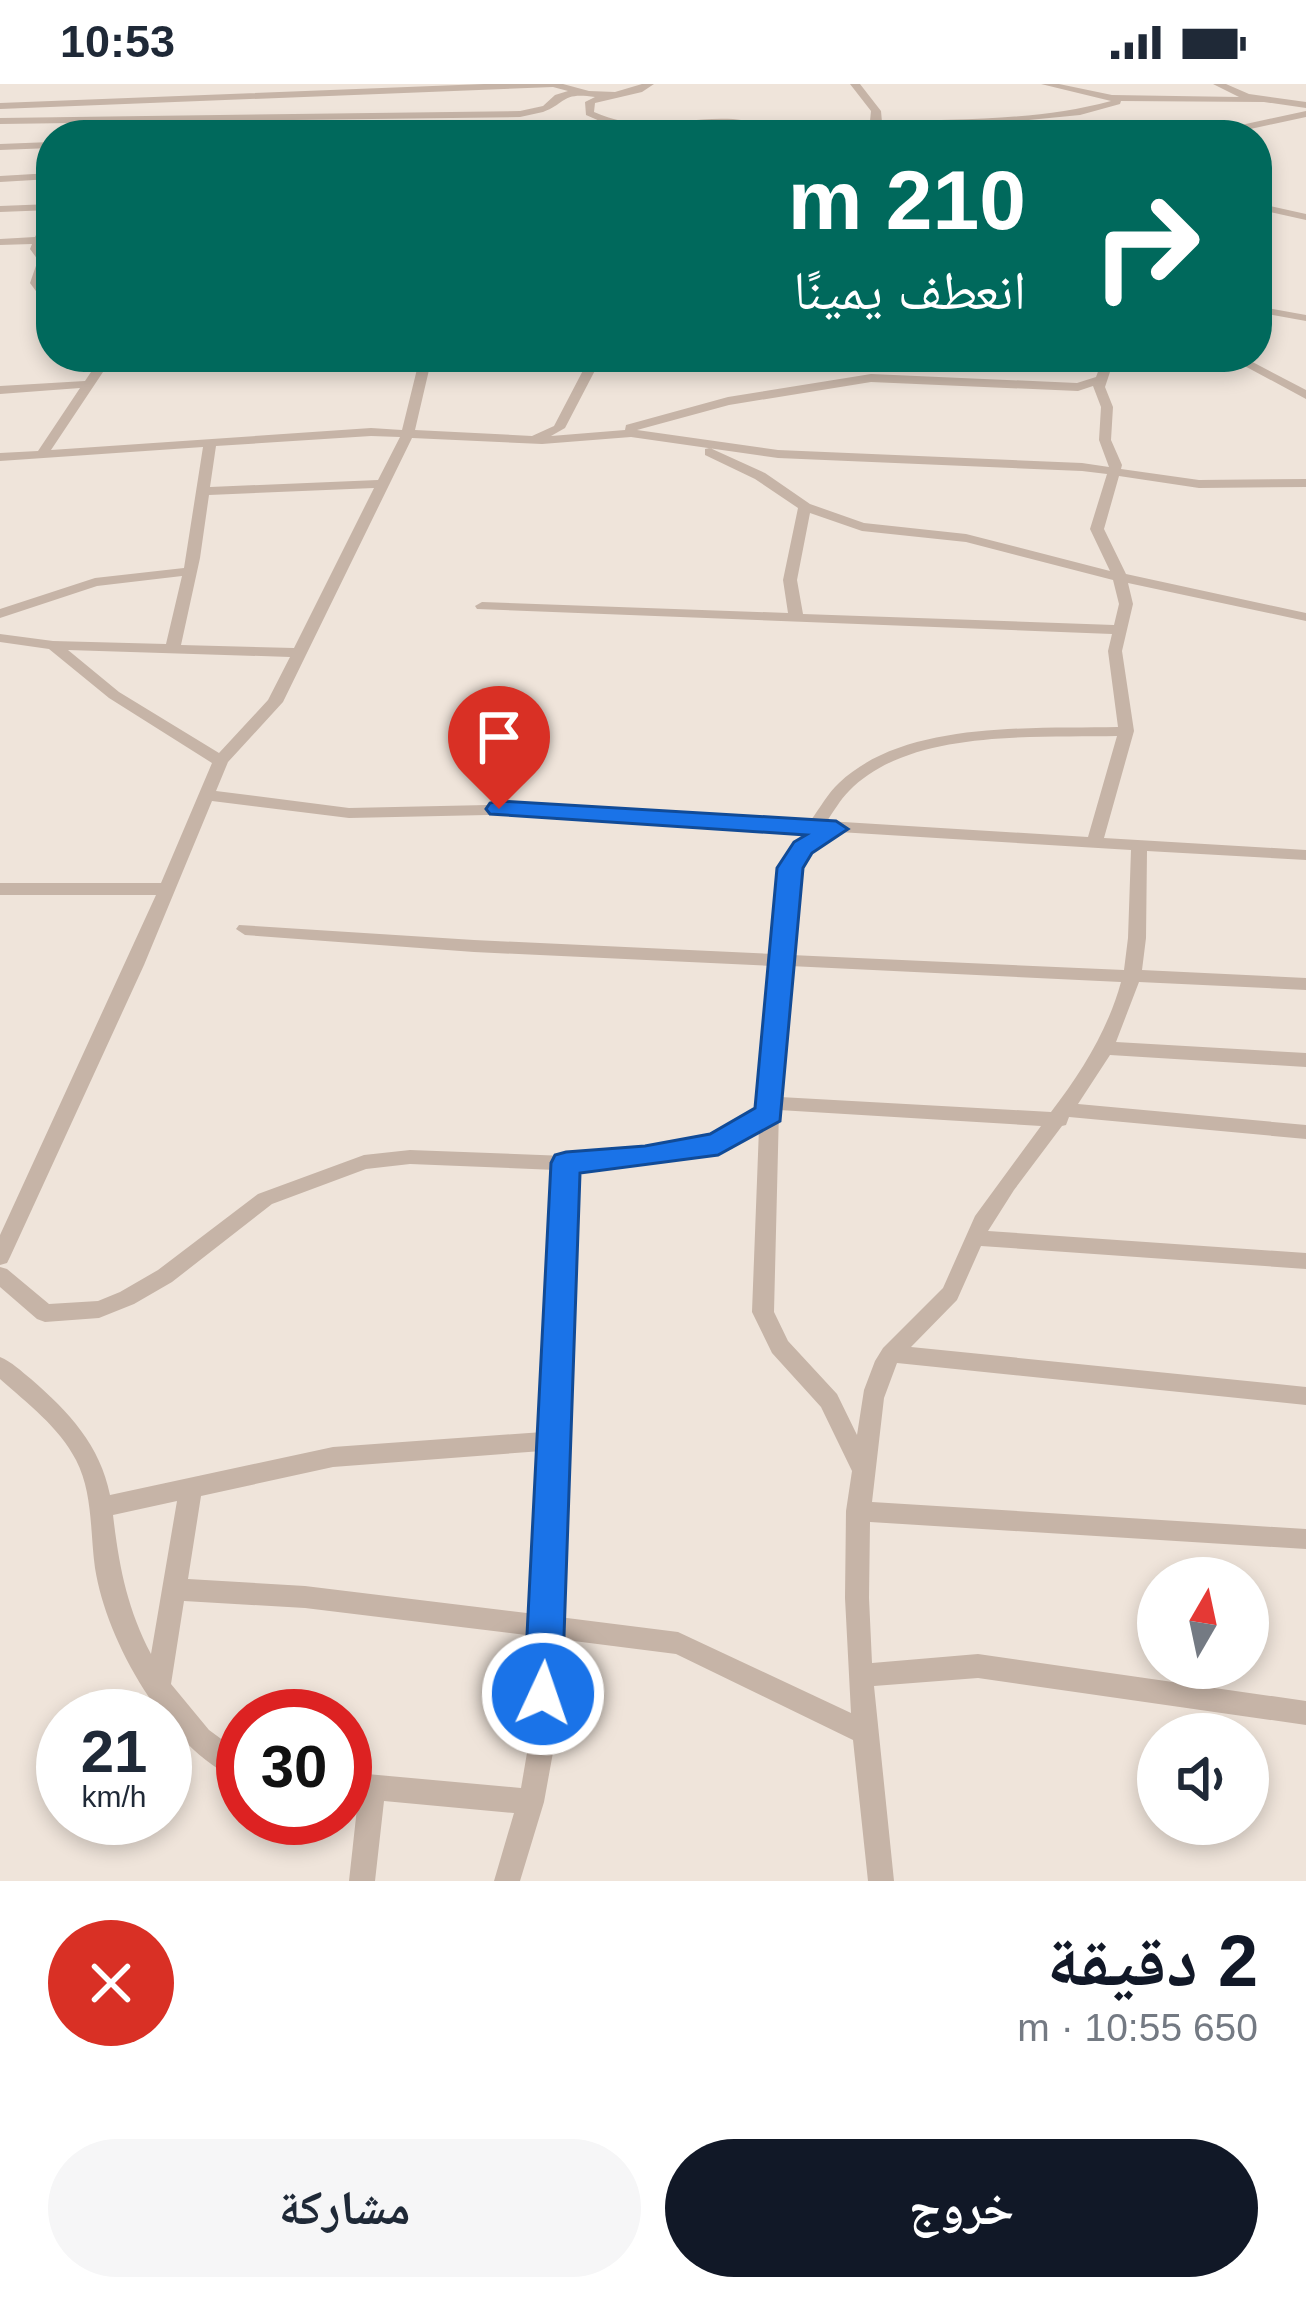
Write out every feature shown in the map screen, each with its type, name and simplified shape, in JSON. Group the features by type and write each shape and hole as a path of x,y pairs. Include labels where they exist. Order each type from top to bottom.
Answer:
{"street":[{"path":"0,106 554,84 612,94 643,90 649,84"},
{"path":"854,84 876,111 874,120"},
{"path":"1046,84 1132,99 1261,100"},
{"path":"998,120 1069,114 1198,84"},
{"path":"1218,84 1306,110"},
{"path":"0,121 323,113 520,114 582,92"},
{"path":"604,120 589,112 590,102 612,94"},
{"path":"207,120 218,97"},
{"path":"544,120 546,108"},
{"path":"1269,120 1306,110"},
{"path":"322,120 323,113"},
{"path":"0,147 36,146"},
{"path":"0,179 36,177"},
{"path":"0,209 36,210"},
{"path":"1272,210 1306,218"},
{"path":"0,242 36,240"},
{"path":"1272,312 1306,318"},
{"path":"42,454 96,372"},
{"path":"0,1257 221,761 274,702 408,433 422,372"},
{"path":"519,437 560,428 588,372"},
{"path":"1094,843 1126,730 1116,662 1126,604 1119,575 1097,529 1114,471 1114,454 1105,440 1107,407 1099,387 1101,372"},
{"path":"1265,372 1306,395"},
{"path":"0,457 408,433 558,440 608,434 728,400 871,378 1063,387 1102,379"},
{"path":"1277,378 1306,382"},
{"path":"0,390 88,384"},
{"path":"608,434 778,454 1114,471 1199,484 1306,483"},
{"path":"173,647 211,442"},
{"path":"691,443 760,476 806,507 862,527 966,538 1306,617"},
{"path":"203,491 380,484"},
{"path":"796,618 790,580 806,507"},
{"path":"0,614 94,582 190,571"},
{"path":"482,606 1118,631"},
{"path":"0,638 53,645 299,653"},
{"path":"53,645 114,695 221,761"},
{"path":"861,1467 829,1401 780,1347 763,1312 770,1108 786,960 790,868 802,848 825,828 846,784 900,753 967,740 1126,730"},
{"path":"205,795 371,814 538,809 1306,855"},
{"path":"881,1881 862,1732 858,1511 876,1384 891,1354 950,1294 988,1211 1062,1115 1106,1048 1131,975 1138,846"},
{"path":"0,889 165,889"},
{"path":"245,929 474,946 1306,984"},
{"path":"1106,1048 1306,1060"},
{"path":"0,1275 44,1312 100,1309 165,1276 265,1199 364,1162 410,1157 566,1163 645,1157 718,1144 770,1108 1062,1115 1306,1132"},
{"path":"507,1881 531,1802 541,1747 566,1163"},
{"path":"0,1202 18,1216"},
{"path":"974,1238 1306,1262"},
{"path":"891,1354 1306,1396"},
{"path":"0,1366 84,1452 112,1590 159,1683 195,1738 216,1752"},
{"path":"98,1508 333,1456 554,1441"},
{"path":"159,1683 191,1486"},
{"path":"858,1511 1306,1539"},
{"path":"174,1589 305,1597 678,1643 862,1732"},
{"path":"860,1676 978,1666 1306,1713"},
{"path":"372,1788 531,1802"},
{"path":"360,1845 362,1881"}],"route":[{"path":"499,809 836,829 802,848 790,868 770,1113 718,1144 645,1157 566,1163 543,1694"}]}
